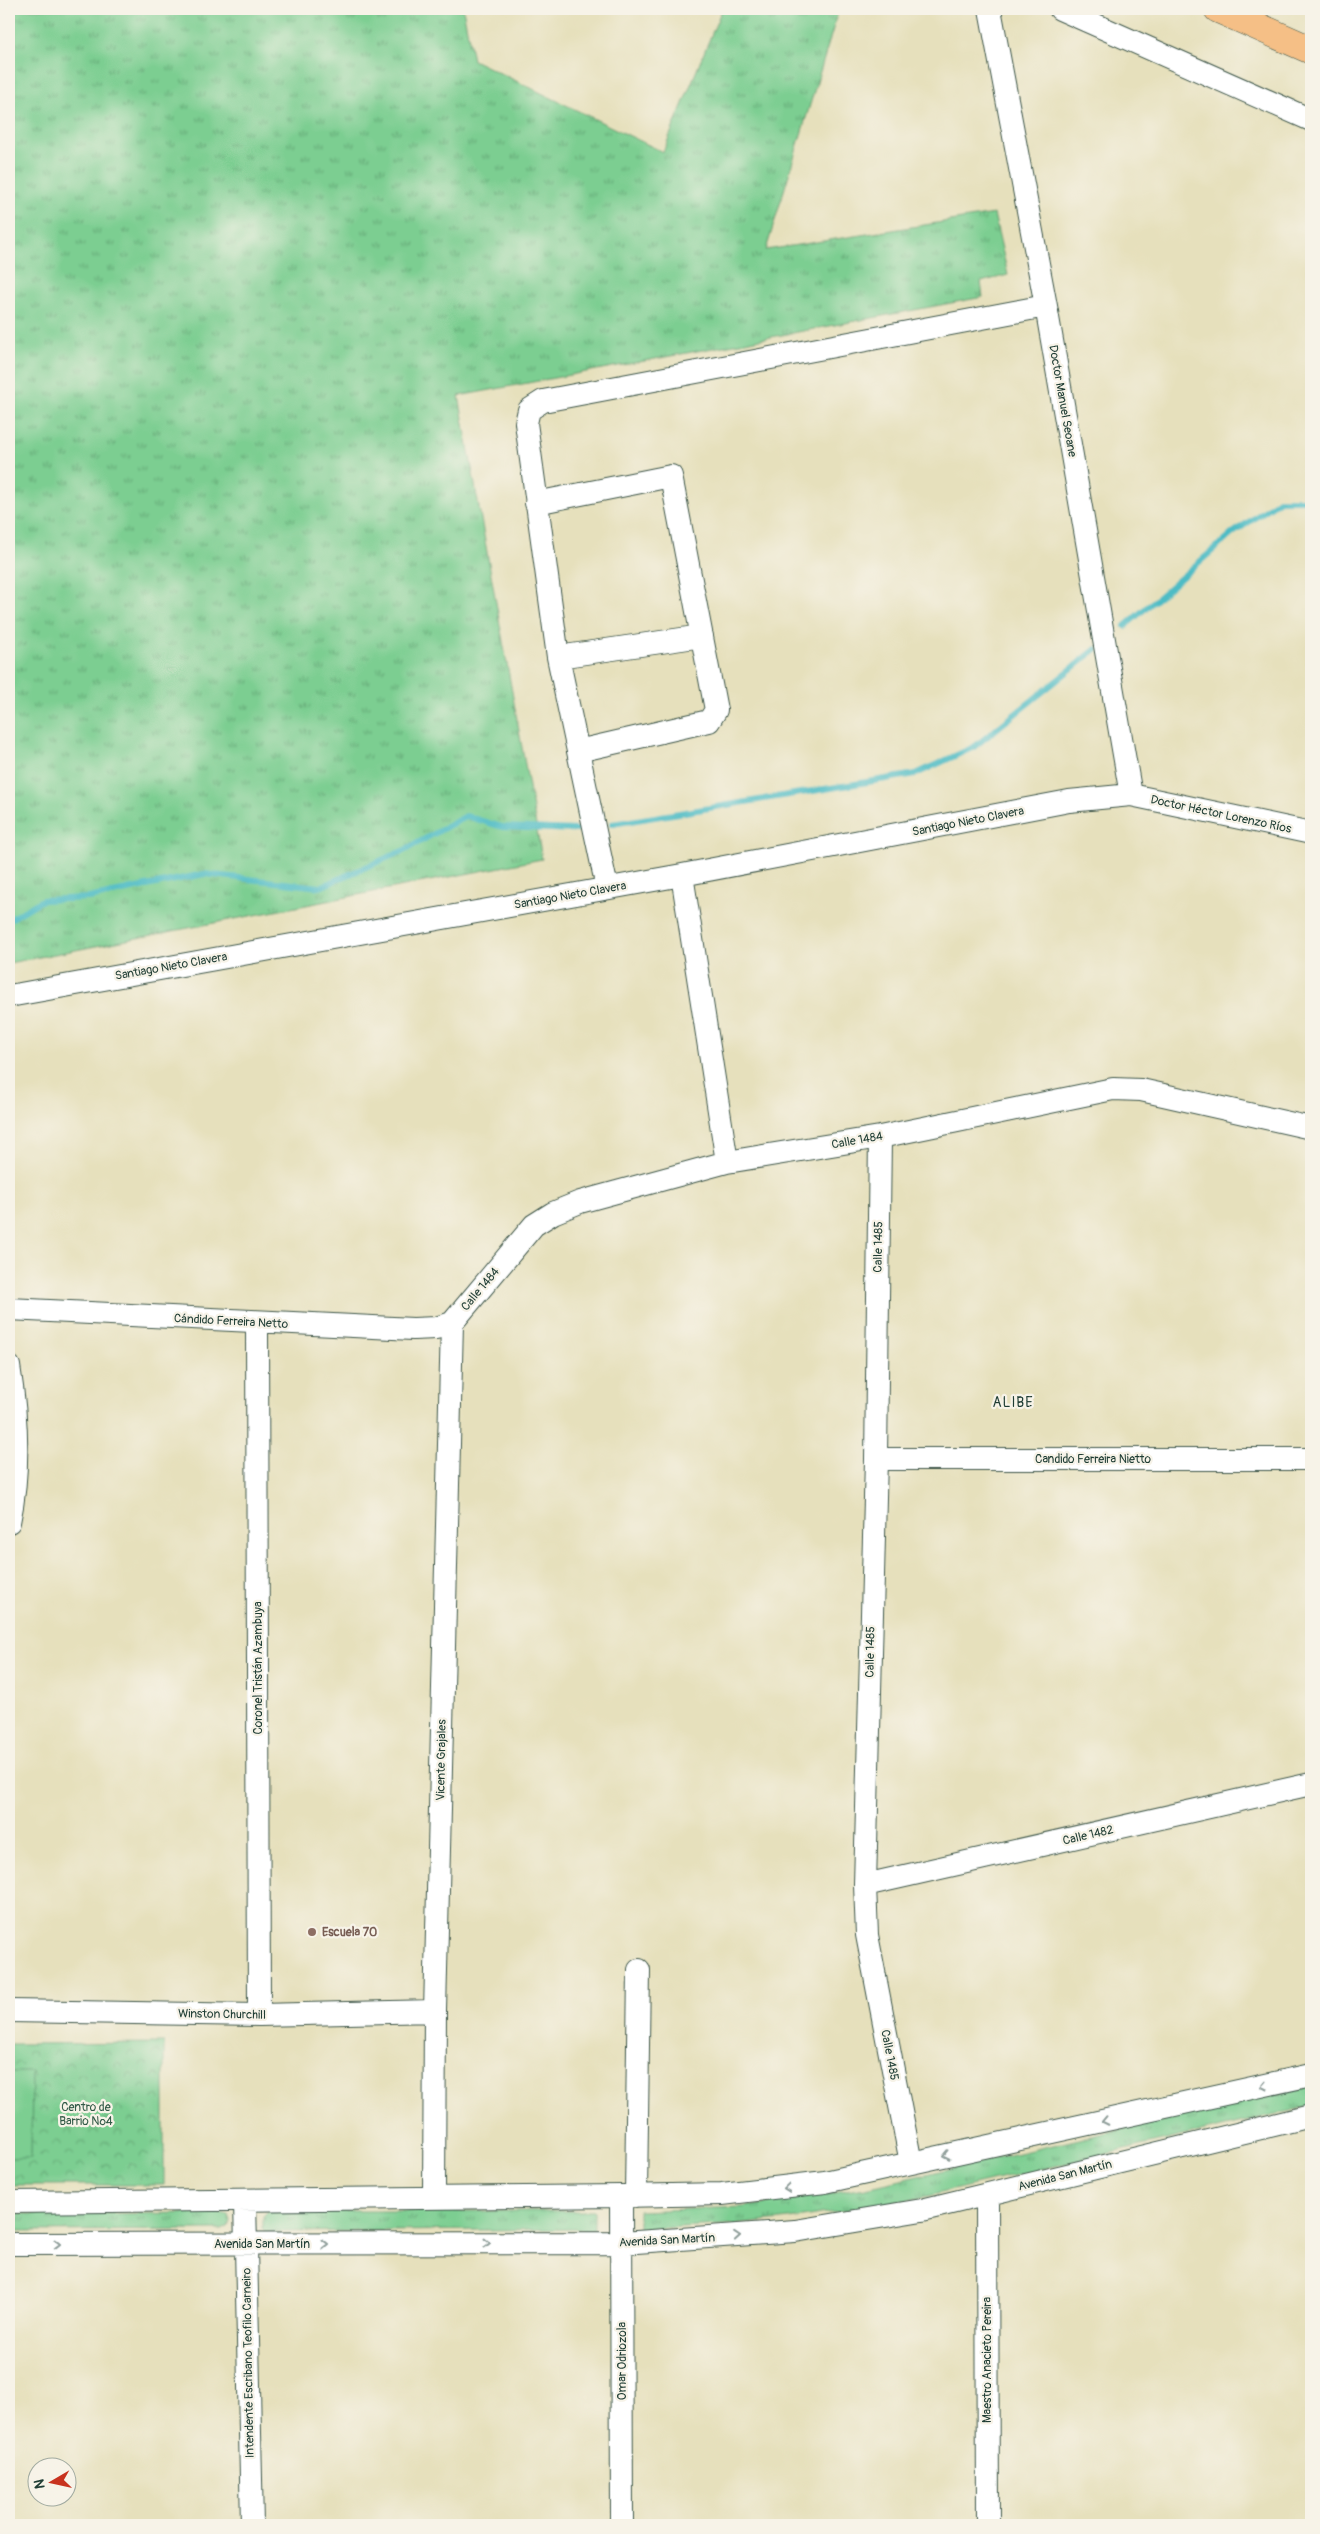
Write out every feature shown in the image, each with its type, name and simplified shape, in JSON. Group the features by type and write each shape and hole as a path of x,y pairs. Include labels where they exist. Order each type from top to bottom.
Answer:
{"highway":[{"path":"1218,9 1311,50"}],"street":[{"name":"Doctor Manuel Seoane","path":"990,9 1046,306 1131,795"},
{"path":"1060,9 1311,120"},
{"path":"607,888 558,657 526,423 529,410 543,401 1046,306"},
{"path":"536,502 671,476 716,710 709,721 578,750"},
{"path":"558,657 702,636"},
{"name":"Doctor Héctor Lorenzo Ríos","path":"1131,795 1311,833"},
{"name":"Santiago Nieto Clavera","path":"9,996 682,875 1069,802 1131,795"},
{"path":"682,875 727,1162"},
{"name":"Calle 1484","path":"452,1323 534,1225 553,1213 580,1202 727,1162 880,1137 1113,1089 1141,1090 1311,1128"},
{"name":"Calle 1485","path":"880,1137 876,1459 865,1885 866,1935 911,2163"},
{"name":"Cándido Ferreira Netto","path":"9,1309 413,1329 436,1328 452,1323"},
{"name":"Coronel Tristán Azambuya","path":"257,1322 259,2015"},
{"name":"Vicente Grajales","path":"434,2196 435,2011 452,1323"},
{"path":"9,1366 12,1389 9,1522"},
{"name":"Candido Ferreira Nietto","path":"876,1459 1311,1458"},
{"name":"Calle 1482","path":"865,1885 1311,1784"},
{"name":"Omar Odriozola","path":"622,2525 622,2243 628,2196 640,1970"},
{"name":"Winston Churchill","path":"9,2011 259,2015 435,2011"},
{"path":"9,2202 245,2201 434,2196 628,2196 722,2194 789,2188 864,2174 1311,2076"},
{"name":"Avenida San Martín","path":"9,2244 622,2243 795,2231 878,2219 1311,2116"},
{"name":"Maestro Anacieto Pereira","path":"988,2194 988,2525"},
{"name":"Intendente Escribano Teofilo Carneiro","path":"245,2201 252,2525"}],"green space":[{"path":"9,9 463,9 473,60 663,152 722,9 839,9 766,250 994,214 1008,275 981,282 983,297 459,396 542,859 9,963"},
{"name":"Centro de Barrio Nº4","path":"164,2043 164,2185 9,2185 9,2044"},
{"path":"9,2072 32,2072 31,2158 9,2158"},
{"path":"1311,2086 1311,2106 919,2198 790,2219 743,2224 639,2229 639,2211 743,2207 866,2188"},
{"path":"268,2211 594,2211 594,2229 267,2232 263,2228 263,2216"},
{"path":"222,2213 228,2215 230,2221 228,2227 222,2230 9,2231 9,2214"}],"waterway":[{"path":"1125,626 1233,533 1280,500 1311,500"},
{"path":"612,824 916,774 974,747 1096,649"},
{"path":"9,920 42,900 89,898 204,874 320,887 405,850 466,816 502,827 576,830"}],"place":[{"name":"Escuela 70","path":"312,1932"}],"district":[{"name":"ALIBE","path":"1013,1402"}]}
